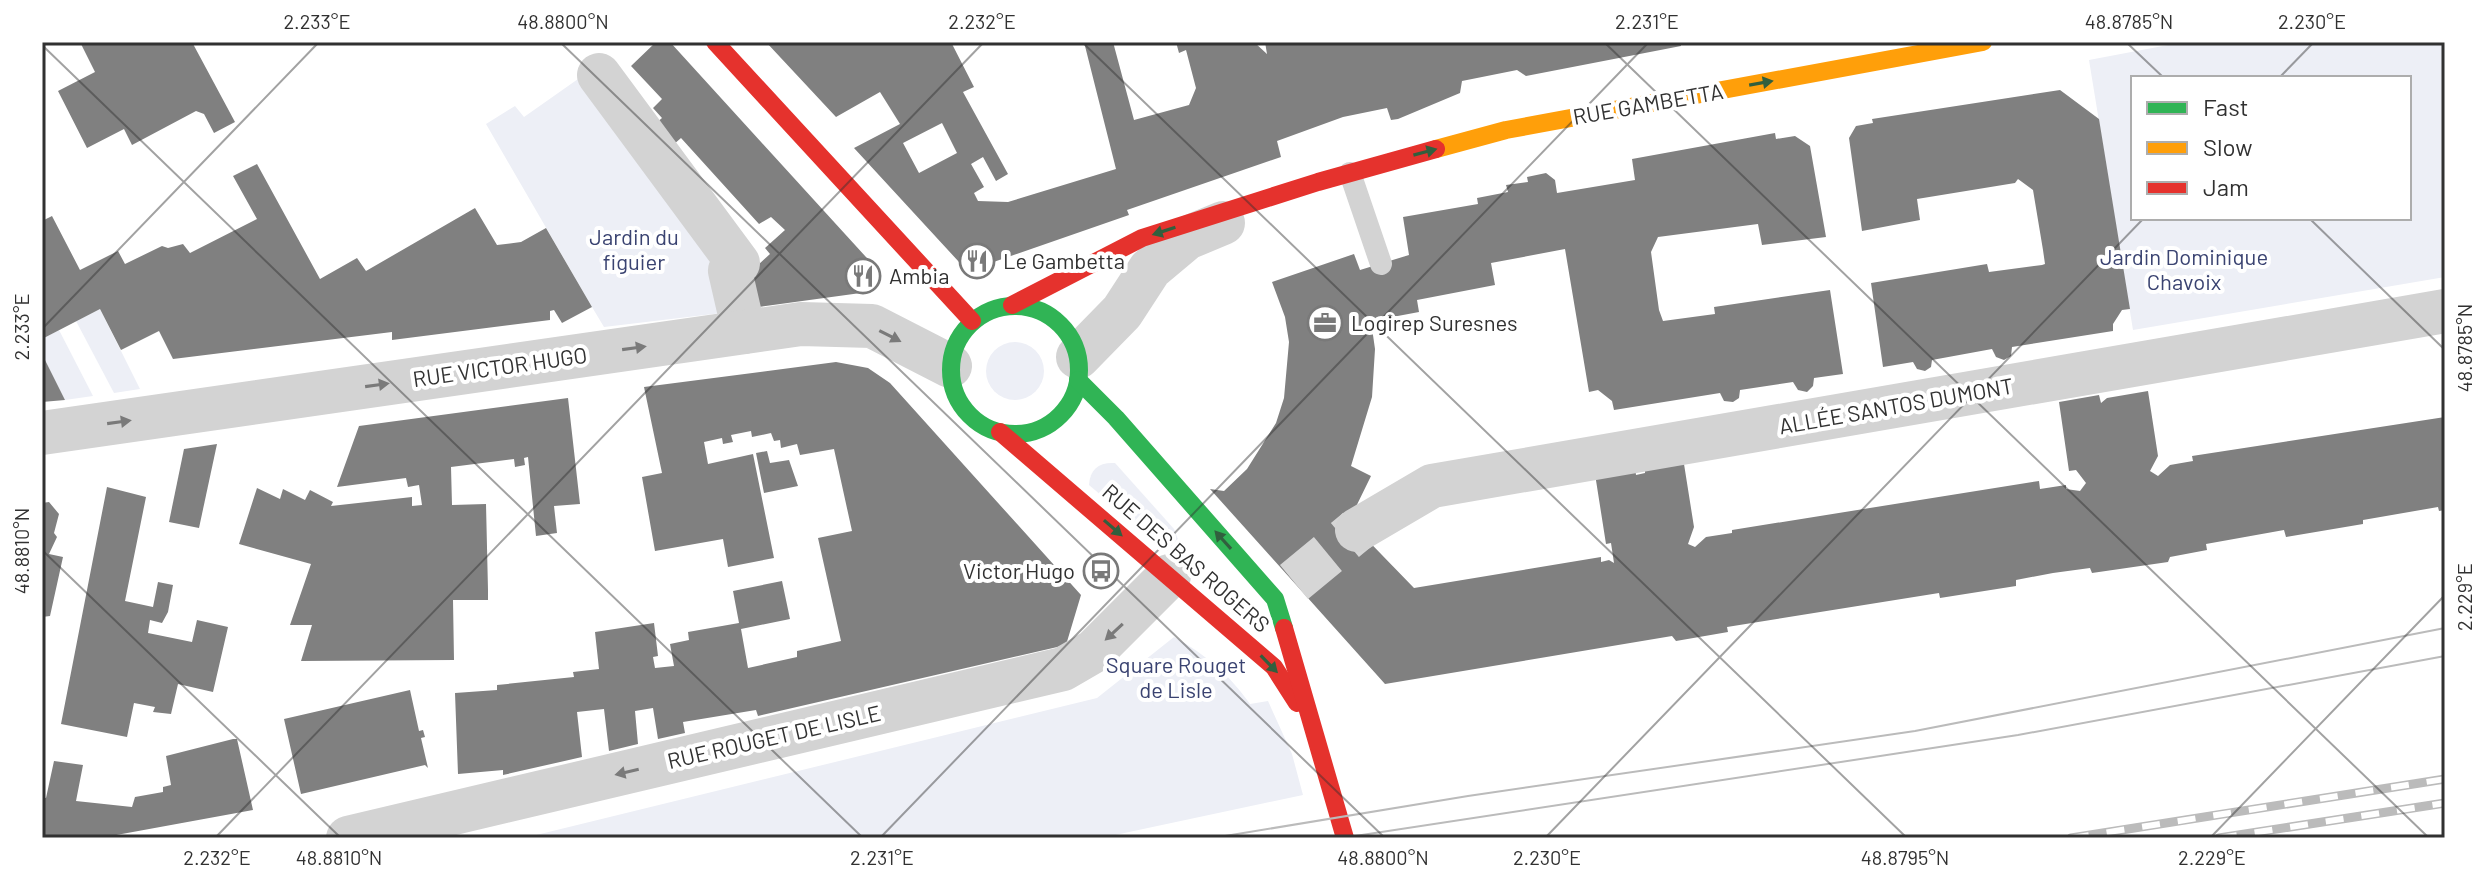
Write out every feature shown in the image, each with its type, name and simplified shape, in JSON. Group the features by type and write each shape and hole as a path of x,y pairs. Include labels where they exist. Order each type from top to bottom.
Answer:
{"street":[{"path":"715,42 972,321"},
{"name":"RUE GAMBETTA","path":"1012,305 1142,238 1334,177 1506,130 1983,42"},
{"path":"599,75 738,263 730,271 744,332"},
{"name":"RUE GAMBETTA","path":"1078,369 1122,312 1150,269 1187,238 1334,177"},
{"path":"1012,305 1047,314 1071,340 1078,369 1071,400 1059,417 1041,428 1020,434 1000,432 969,415 952,384 950,366 957,342 972,321 997,308 1012,305"},
{"name":"ALLÉE SANTOS DUMONT","path":"1357,530 1432,486 2445,311"},
{"name":"RUE VICTOR HUGO","path":"42,433 801,324 872,326 950,366"},
{"name":"RUE DES BAS ROGERS","path":"1078,369 1116,418 1284,590 1345,838"},
{"name":"RUE DES BAS ROGERS","path":"1000,432 1274,667 1319,739"},
{"name":"RUE ROUGET DE LISLE","path":"348,838 1063,669 1094,651 1169,576"}],"lane":[{"path":"1334,177 1381,264"}],"green space":[{"name":"Jardin Dominique Chavoix","path":"2184,42 2445,42 2445,277 2133,330 2089,60"},
{"name":"Jardin du figuier","path":"588,72 719,257 730,312 604,327 592,307 486,124 515,106 524,117"},
{"path":"100,309 140,389 114,393 76,321"},
{"path":"59,330 93,396 65,400 42,354 42,339"},
{"path":"1015,342 1026,344 1035,351 1042,360 1042,382 1035,391 1026,398 1015,400 1004,398 995,391 988,382 986,371 988,360 995,351 1004,344"},
{"path":"1115,463 1174,529 1179,542 1170,553 1089,485 1096,468"},
{"name":"Square Rouget de Lisle","path":"1174,637 1216,666 1250,704 1268,701 1292,754 1303,795 1101,838 524,838 1097,698"}],"building":[{"path":"80,42 192,42 235,122 214,133 204,114 196,111 132,145 124,129 87,148 58,91 95,72"},
{"path":"656,42 670,42 876,268 868,292 752,308 738,283 770,254 765,248 785,230 771,217 759,224 681,138 665,152 649,129 662,118 653,108 662,99 631,66"},
{"path":"766,42 951,42 974,87 963,92 1008,174 996,181 983,157 971,164 984,187 974,193 978,201 1008,202 1116,169 1084,42 1113,42 1134,120 1189,105 1196,88 1186,50 1179,53 1176,42 1254,42 1267,54 1265,42 1680,42 1681,46 1526,76 1517,70 1462,81 1460,93 1398,119 1391,120 1387,108 1343,117 1277,141 1281,157 1127,210 1129,215 982,266 959,262 854,148 900,124 880,92 836,117","holes":["942,123 957,153 919,173 903,143"]},
{"path":"2060,90 2099,119 2130,309 2122,310 2113,324 2113,331 2012,347 2011,356 2004,360 1996,357 1992,349 1932,360 1931,367 1925,371 1917,369 1913,362 1883,367 1871,283 1987,264 1989,272 2045,264 2033,190 2018,179 2015,183 1917,199 1920,220 1862,231 1849,138 1856,126 1873,123 1872,119"},
{"path":"1775,133 1776,139 1795,136 1810,146 1826,237 1762,245 1758,224 1658,237 1651,252 1659,310 1663,321 1715,314 1714,307 1830,290 1843,374 1814,378 1813,386 1807,392 1798,390 1793,382 1740,390 1739,398 1733,402 1724,401 1720,393 1614,410 1612,401 1598,390 1589,392 1565,249 1491,263 1495,285 1417,300 1419,312 1371,321 1375,349 1372,397 1351,466 1371,476 1349,521 1414,588 1601,557 1601,562 1609,560 1614,563 1611,543 1606,544 1595,474 1635,467 1636,475 1645,473 1645,470 1684,464 1694,527 1688,544 1695,547 1706,537 1732,533 1732,530 2039,481 2040,489 2066,485 2066,489 2080,491 2086,483 2076,470 2069,471 2059,402 2099,395 2101,403 2107,398 2148,391 2158,456 2150,471 2158,476 2170,465 2193,461 2192,456 2445,417 2445,510 2439,511 2438,507 2286,537 2284,530 2206,544 2207,550 2170,557 2168,562 2092,573 2090,568 2053,573 2016,580 2016,586 1940,598 1939,593 1727,627 1728,632 1676,641 1672,636 1385,684 1210,489 1224,491 1247,469 1276,423 1284,398 1289,342 1285,317 1272,282 1354,254 1360,270 1409,255 1403,217 1478,204 1477,198 1508,192 1506,185 1528,182 1527,177 1546,173 1555,180 1557,193 1635,180 1632,159"},
{"path":"257,164 320,279 357,258 366,271 475,208 497,245 521,242 546,228 592,307 562,323 554,310 550,311 550,320 392,340 392,332 173,359 159,331 121,350 100,309 42,339 42,221 52,216 80,270 118,251 125,264 162,246 168,248 183,244 190,253 257,219 233,176"},
{"path":"42,354 65,400 42,402"},
{"path":"836,362 868,368 890,383 1081,595 1066,645 758,716 756,710 683,722 685,733 658,739 653,708 635,711 638,744 609,751 604,709 577,712 582,757 503,775 503,770 458,774 455,693 497,690 497,685 574,677 573,672 599,669 595,632 654,623 658,656 653,657 655,668 674,666 670,644 689,640 688,632 739,623 733,591 782,581 790,619 741,629 748,668 797,657 797,651 841,641 818,538 852,531 834,449 800,455 797,444 781,448 780,440 774,441 771,433 752,437 751,431 731,435 733,442 723,444 722,438 704,442 708,464 753,454 774,558 728,567 723,539 655,551 642,477 662,473 644,387"},
{"path":"568,398 580,504 554,506 557,533 536,536 528,457 524,458 525,465 515,467 514,459 451,467 452,505 486,504 488,590 488,600 453,600 454,660 301,661 312,625 290,625 311,564 239,544 257,488 280,499 283,489 305,500 310,490 333,502 331,506 412,497 412,506 422,505 419,485 408,487 406,478 337,487 359,426"},
{"path":"217,444 199,528 169,522 184,449"},
{"path":"767,451 770,463 789,460 798,486 764,493 756,453"},
{"path":"107,487 146,497 125,601 153,607 158,582 173,585 168,612 162,623 150,620 148,633 192,642 197,620 228,627 213,692 178,684 171,714 153,712 155,707 134,703 127,737 61,724"},
{"path":"49,502 59,514 54,533 57,537 49,554 63,557 50,616 42,617 42,503"},
{"path":"410,690 419,731 423,730 425,737 421,738 428,768 425,765 301,794 284,719"},
{"path":"237,739 253,810 100,838 42,838 42,797 46,798 54,761 83,765 76,801 132,807 135,797 163,792 163,787 171,785 166,756"}],"tunnel":[{"path":"1294,582 1357,530"}],"tram line":[{"path":"1213,838 1468,796 1915,731 2445,628"},
{"path":"1342,838 2018,735 2445,656"}],"railway":[{"path":"2071,838 2445,779"},
{"path":"2219,838 2445,803"}],"traffic: fast":[{"path":"1015,306 1039,311 1060,325 1074,346 1079,370 1074,394 1060,415 1039,429 1015,434 991,429 970,415 956,394 951,370 956,346 970,325 991,311 1015,306"},
{"path":"1078,380 1116,418 1275,599 1284,628"}],"traffic: slow":[{"path":"1436,149 1506,130 1983,42"}],"traffic: jam":[{"path":"715,42 972,321"},
{"path":"1012,305 1142,238 1318,182 1436,149"},
{"path":"1000,432 1274,667 1297,703"},
{"path":"1284,628 1345,838"}],"place":[{"name":"Le Gambetta","path":"977,261"},
{"name":"Ambia","path":"863,276"},
{"name":"Logirep Suresnes","path":"1325,323"},
{"name":"Victor Hugo","path":"1101,571"}]}
